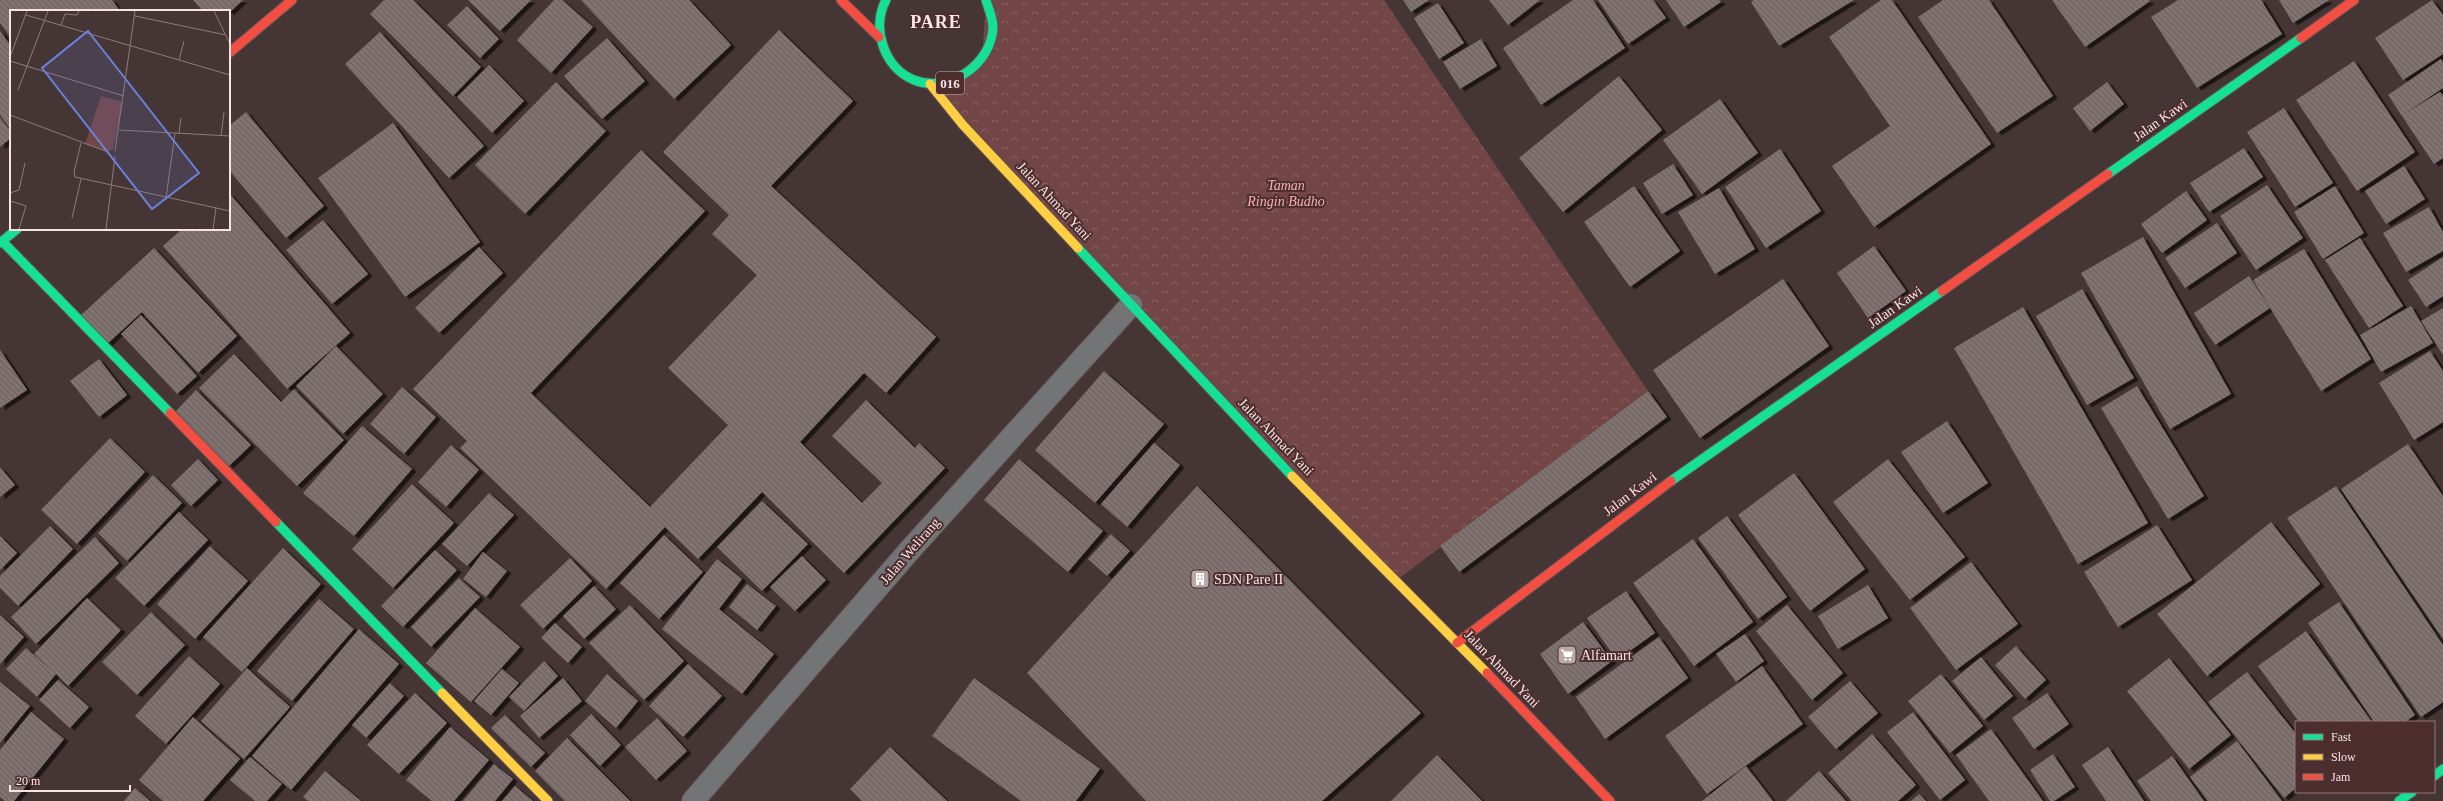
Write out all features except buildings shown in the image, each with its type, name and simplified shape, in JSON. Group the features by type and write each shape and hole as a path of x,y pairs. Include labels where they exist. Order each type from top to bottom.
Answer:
{"street":[{"path":"230,52 292,0"},
{"name":"016","path":"841,0 879,37"},
{"name":"016","path":"886,0 879,20 879,37 885,54 895,68 912,79 930,84 950,83 967,75 982,62 990,44 993,28 991,11 986,0"},
{"name":"Jalan Kawi","path":"1457,643 1704,456 1968,273 2354,0"},
{"name":"Jalan Ahmad Yani","path":"930,84 963,125 1292,476 1610,801"},
{"path":"16,230 1,242 548,801"},
{"name":"Jalan Welirang","path":"693,801 909,551 1131,305"},
{"path":"2435,775 2443,769"},
{"path":"2399,801 2411,793"}],"green space":[{"name":"Taman Ringin Budho","path":"986,0 1384,0 1648,391 1397,580 930,84 982,61"}],"traffic: fast":[{"path":"886,0 882,11 880,34 888,57 904,74 914,80 927,83 941,83 966,73 977,64 985,53 991,40 993,27 986,0"},
{"path":"2108,174 2301,38"},
{"path":"0,243 16,230"},
{"path":"2,241 170,413"},
{"path":"1078,248 1292,476"},
{"path":"1671,481 1942,291"},
{"path":"276,522 442,693"},
{"path":"2435,775 2443,769"},
{"path":"2399,801 2411,793"}],"traffic: slow":[{"path":"930,84 963,125 1078,248"},
{"path":"1292,476 1487,673"},
{"path":"442,693 548,801"}],"traffic: jam":[{"path":"230,52 292,0"},
{"path":"841,0 879,37"},
{"path":"2301,38 2354,0"},
{"path":"1942,291 2108,174"},
{"path":"170,413 276,522"},
{"path":"1457,643 1671,481"},
{"path":"1487,673 1610,801"}],"place":[{"name":"SDN Pare II","path":"1200,579"},
{"name":"Alfamart","path":"1567,655"}],"district":[{"name":"PARE","path":"936,22"}]}
